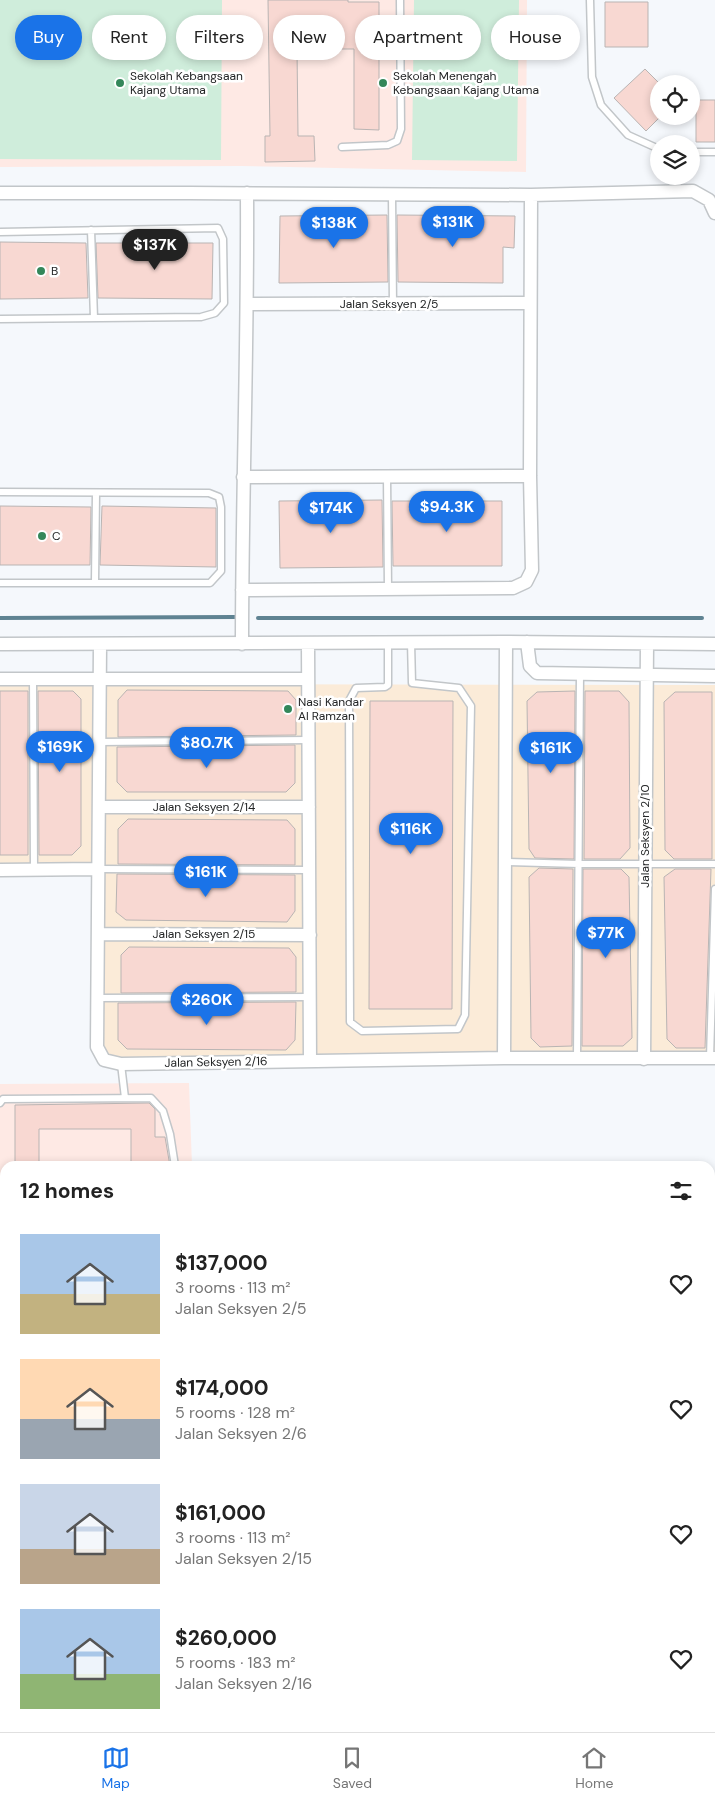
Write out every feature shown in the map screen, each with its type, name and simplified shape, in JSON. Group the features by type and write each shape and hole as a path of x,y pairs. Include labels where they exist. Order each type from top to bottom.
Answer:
{"street":[{"path":"0,193 531,196 693,191 708,200 715,213"},
{"path":"242,644 243,477 248,304 247,193"},
{"path":"242,590 514,588 526,582 532,570 530,476 531,196"},
{"name":"Jalan Seksyen 2/5","path":"248,304 393,305 530,303"},
{"path":"243,477 530,476"},
{"path":"504,1058 506,642"},
{"path":"527,642 530,666 537,673 715,676"},
{"path":"0,644 527,642 715,644"},
{"path":"308,644 310,1061"},
{"name":"Jalan Seksyen 2/10","path":"644,1059 647,644"},
{"path":"100,645 97,1047 104,1060 121,1064"},
{"path":"0,679 308,679"},
{"name":"Jalan Seksyen 2/14","path":"99,807 309,807"},
{"path":"0,870 98,870"},
{"name":"Jalan Seksyen 2/15","path":"98,934 310,935"},
{"name":"Jalan Seksyen 2/16","path":"121,1064 504,1058 712,1058"}],"lane":[{"path":"342,147 388,145 397,141 401,129 400,0"},
{"path":"590,0 592,76 601,105 628,134 650,145"},
{"path":"700,152 715,152"},
{"path":"392,195 393,305"},
{"path":"0,232 218,228 223,239 224,302 215,313 201,317 0,319"},
{"path":"91,230 94,318"},
{"path":"387,476 388,588"},
{"path":"0,492 209,493 219,498 221,507 221,571 210,583 0,583"},
{"path":"95,583 96,493"},
{"path":"388,642 388,684 385,687 356,688 349,701 350,1022 362,1031 458,1030 465,1015 471,706 459,688 412,683 411,642"},
{"path":"577,1059 580,674"},
{"path":"33,679 34,870"},
{"path":"100,742 309,740"},
{"path":"504,862 644,865 715,864"},
{"path":"98,870 309,870"},
{"path":"712,1058 715,889"},
{"path":"98,998 310,998"},
{"path":"121,1064 125,1098"},
{"path":"0,1103 3,1099 151,1098 163,1111 172,1142 174,1161"}],"shaded area":[{"path":"0,0 527,0 527,15 491,15 491,60 527,60 526,172 241,166 0,167"},
{"path":"0,684 715,685 715,1053 123,1058 106,1055 102,1046 103,865 0,865"},
{"path":"189,1083 192,1161 0,1161 0,1084"}],"green space":[{"name":"Sekolah Kebangsaan Kajang Utama","path":"0,0 222,0 222,15 176,15 176,60 222,60 221,160 0,159"},
{"path":"414,0 519,0 519,15 491,15 491,60 518,60 517,161 412,160 413,60 481,60 481,15 414,15"}],"building":[{"path":"268,0 379,2 379,15 355,15 355,60 379,60 379,130 354,129 354,49 345,49 345,15 273,15 273,60 297,60 298,136 314,136 315,161 265,162 265,136 270,136"},
{"path":"605,2 648,2 648,47 605,47"},
{"path":"645,69 651,75 650,125 652,125 646,131 614,98"},
{"path":"700,100 715,100 715,142 700,142 700,135 696,135 696,125 700,125"},
{"path":"387,215 388,282 279,283 280,216"},
{"path":"397,215 515,216 514,248 503,247 503,283 398,282"},
{"name":"B","path":"0,242 86,243 88,298 0,299"},
{"path":"96,243 213,243 212,299 98,298"},
{"path":"382,500 383,567 280,568 279,501"},
{"path":"392,501 502,501 502,566 393,566"},
{"name":"C","path":"0,506 91,507 90,565 0,565"},
{"path":"102,506 216,508 216,567 100,565"},
{"path":"127,690 288,691 296,700 296,735 118,737 118,700"},
{"path":"0,691 28,691 28,855 0,855"},
{"path":"38,691 73,691 81,699 81,846 72,855 39,855"},
{"path":"575,691 574,859 535,858 529,849 527,701 537,692"},
{"path":"585,691 619,691 629,702 630,848 620,859 584,859"},
{"path":"675,692 712,692 712,859 674,859 665,850 664,702"},
{"path":"370,701 453,701 452,1009 369,1009"},
{"path":"295,745 295,783 286,792 127,792 117,782 117,747"},
{"path":"128,819 287,820 295,829 295,865 118,864 118,829"},
{"path":"539,868 573,869 572,1046 540,1047 531,1038 529,877"},
{"path":"583,869 621,869 629,877 632,1038 623,1046 582,1046"},
{"path":"675,869 711,869 705,1048 676,1048 667,1039 664,877"},
{"path":"117,874 295,875 295,911 287,922 126,920 116,912"},
{"path":"129,947 289,948 296,957 296,992 121,993 121,955"},
{"path":"296,1002 295,1040 286,1050 127,1049 118,1040 118,1003"},
{"path":"149,1103 155,1109 155,1137 165,1137 169,1161 131,1161 131,1129 39,1129 39,1161 15,1161 15,1105"}],"waterway":[{"path":"0,618 235,617"},
{"path":"258,618 702,618"}],"place":[{"name":"Sekolah Kebangsaan Kajang Utama","path":"120,83"},
{"name":"Sekolah Menengah Kebangsaan Kajang Utama","path":"383,83"},
{"name":"B","path":"41,271"},
{"name":"C","path":"42,536"},
{"name":"Nasi Kandar Al Ramzan","path":"288,709"}]}
